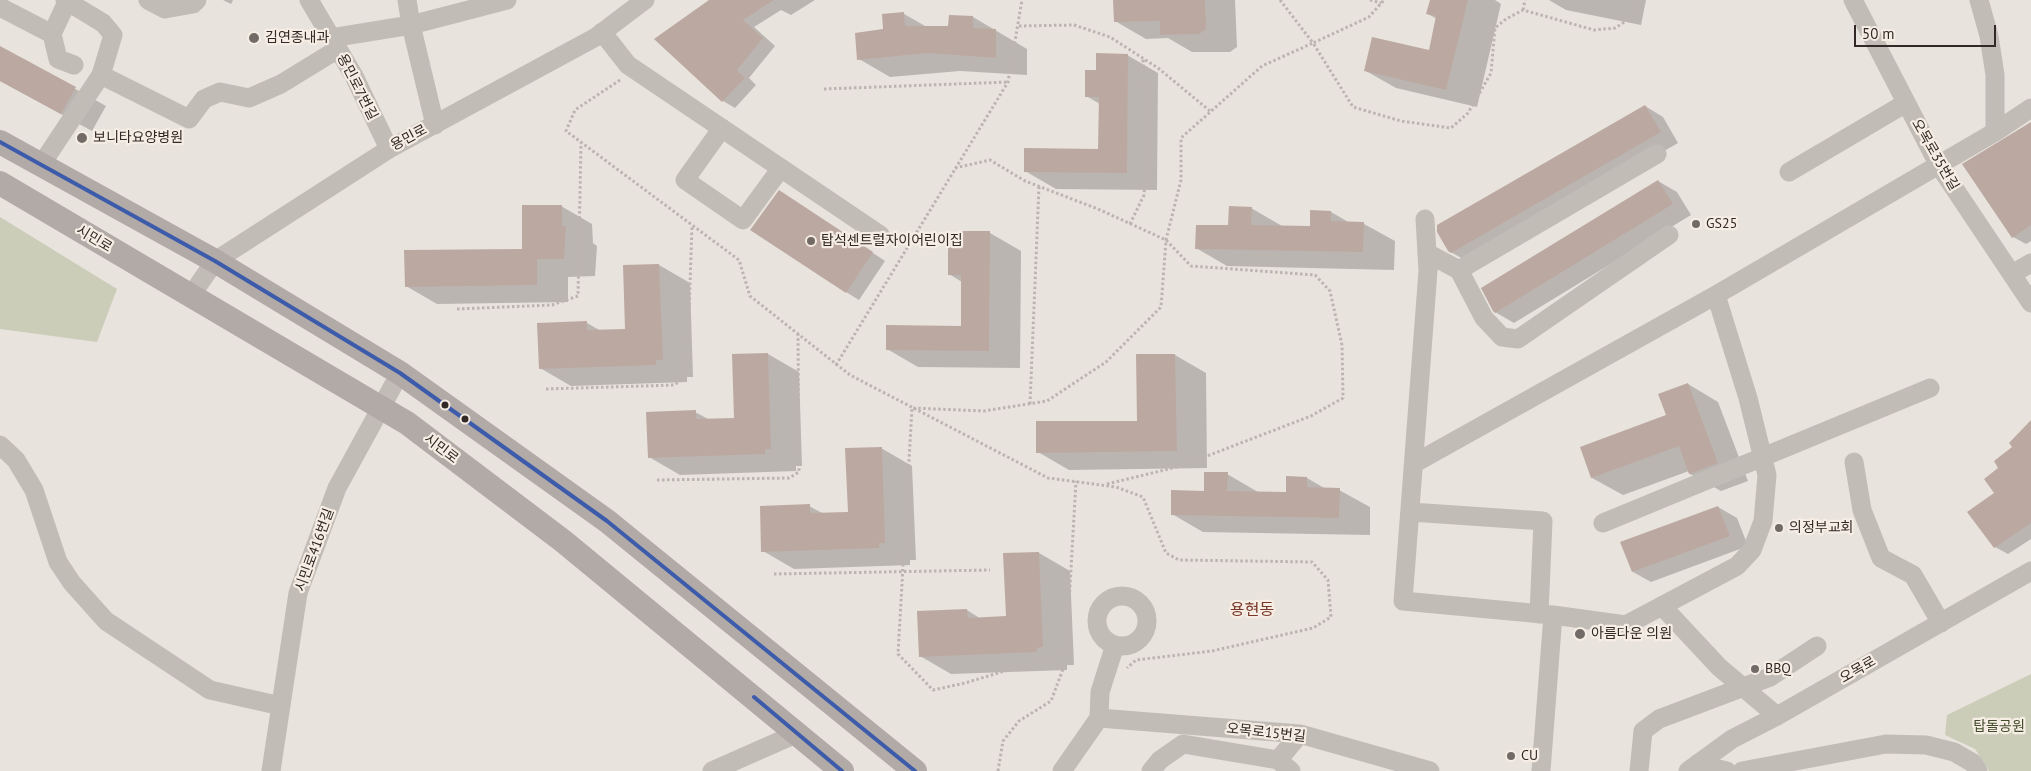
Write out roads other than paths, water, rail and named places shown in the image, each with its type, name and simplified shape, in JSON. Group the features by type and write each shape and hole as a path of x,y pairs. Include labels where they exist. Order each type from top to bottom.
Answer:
{"main road":[{"path":"0,142 215,261 400,374 607,521 914,771"},
{"name":"시민로","path":"0,183 190,297 407,423 564,541 842,771"}],"street":[{"path":"148,0 165,9 193,4 197,0"},
{"name":"용민로7번길","path":"309,0 335,44 389,149"},
{"path":"407,0 411,25 435,125"},
{"path":"101,75 189,119 204,99 220,92 248,98 282,84 335,44 507,0"},
{"name":"용민로","path":"190,297 215,261 389,149 602,32 645,0"},
{"name":"오목로35번길","path":"1853,0 1938,164 2031,303"},
{"path":"1979,0 1989,36 1995,75 1995,132"},
{"path":"41,165 101,75 113,35 103,23 66,1 52,34 58,59 74,65"},
{"path":"0,7 52,34"},
{"path":"602,32 628,65 880,235"},
{"path":"1789,172 1906,103"},
{"path":"1415,463 1716,295 1995,132 2031,108"},
{"path":"722,128 685,180 743,220 781,168"},
{"path":"1459,270 1656,154"},
{"path":"1425,219 1428,271 1415,463 1403,601 1546,614 1626,625 1737,566 1752,550 1763,522 1767,496 1767,475 1764,457 1716,295"},
{"path":"1427,253 1459,270 1484,318 1502,337 1518,339 1669,235"},
{"path":"2012,274 2031,263"},
{"name":"시민로416번길","path":"271,771 298,593 337,488 400,374"},
{"path":"1603,523 1930,388"},
{"path":"0,446 16,460 34,490 58,562 72,582 106,621 210,690 281,706"},
{"path":"1854,462 1862,510 1881,558 1913,575 1941,623"},
{"path":"1411,512 1543,521 1546,614 1542,771"},
{"name":"오목로","path":"1690,769 1732,739 1777,716 2031,571"},
{"path":"1662,606 1719,667 1777,716"},
{"path":"1062,771 1099,718 1100,692 1114,645"},
{"path":"1639,771 1644,732 1659,719 1744,689 1770,677 1817,646"},
{"name":"오목로15번길","path":"1099,718 1300,734 1430,771"},
{"path":"712,771 798,733"},
{"path":"1151,771 1160,760 1183,744 1285,765 1300,734"},
{"path":"1742,771 1886,744 1926,745 1954,752 1973,763 1978,771"},
{"path":"1690,769 1727,771"}],"place":[{"name":"김연종내과","path":"254,38"},
{"name":"보니타요양병원","path":"82,138"},
{"name":"GS25","path":"1696,224"},
{"name":"탑석센트럴자이어린이집","path":"811,241"},
{"name":"의정부교회","path":"1779,528"},
{"name":"아름다운 의원","path":"1580,634"},
{"name":"BBQ","path":"1755,669"},
{"name":"CU","path":"1511,756"}],"district":[{"name":"용현동","path":"1252,610"}],"park label":[{"name":"탑돌공원","path":"1999,727"}]}
